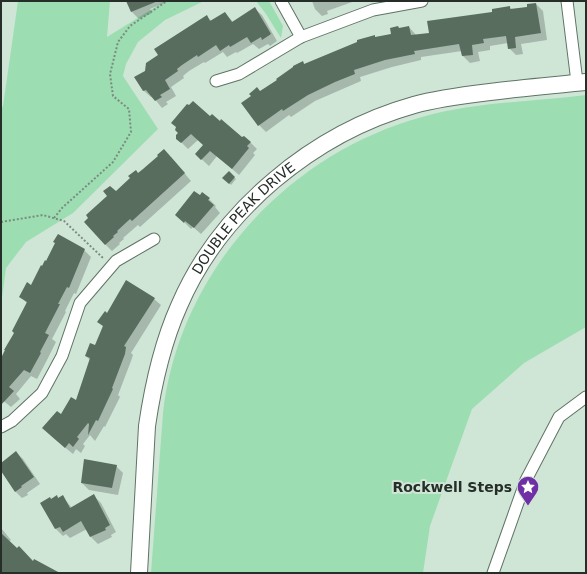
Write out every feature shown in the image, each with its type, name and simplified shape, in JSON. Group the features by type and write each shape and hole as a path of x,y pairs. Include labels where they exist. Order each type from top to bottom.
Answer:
{"street":[{"path":"281,1 301,37"},
{"path":"216,81 239,74 301,37 373,10 422,1"},
{"path":"567,1 582,82"},
{"name":"DOUBLE PEAK DRIVE","path":"139,573 150,402 166,338 179,306 192,280 214,245 243,210 276,178 294,164 332,139 374,118 413,105 443,98 582,82"},
{"path":"1,426 12,420 42,393 62,356 80,303 116,261 154,239"},
{"path":"493,573 526,480 559,417 586,397"}],"path":[{"path":"54,218 62,208 113,162 131,132 129,109 113,96 110,74 118,42 130,26 167,1"},
{"path":"1,222 43,214 64,221 102,258"}],"green space":[{"path":"18,1 110,1 107,37 165,1 204,1 165,20 138,42 126,64 123,76 158,129 73,213 26,242 6,268 1,305 1,109 3,106"},
{"path":"256,1 269,1 283,26 281,38 266,14"},
{"path":"586,95 586,327 524,363 472,409 430,526 423,573 151,573 163,413 173,361 191,312 216,267 248,226 285,190 327,159 373,135 422,117 462,108"}],"building":[{"path":"126,1 158,1 131,12"},
{"path":"536,3 541,33 515,37 516,48 508,49 506,36 483,39 484,43 472,45 473,55 462,56 459,44 414,51 415,54 385,60 354,70 355,74 308,95 283,111 282,109 258,126 241,103 251,96 249,94 257,87 260,91 277,80 276,79 293,66 303,61 304,64 357,42 357,40 375,35 375,37 391,34 390,28 409,26 411,35 429,33 427,21 492,12 492,9 510,6 510,9 527,7 527,4"},
{"path":"255,7 271,34 262,40 261,37 251,43 247,37 220,51 216,45 198,57 197,55 182,65 177,69 178,71 165,80 170,89 160,95 162,97 155,101 146,90 143,91 134,77 145,71 146,63 158,55 154,49 207,15 210,21 225,12 232,22"},
{"path":"193,101 210,116 212,114 220,121 221,119 242,137 244,136 251,142 247,146 249,148 232,169 210,151 201,160 195,154 203,145 191,134 181,143 176,139 176,135 178,133 175,130 176,127 171,123 187,104 189,105"},
{"path":"164,149 185,173 132,221 130,219 105,245 84,222 88,218 86,215 107,196 103,191 110,186 116,191 130,178 128,176 136,170 138,173"},
{"path":"229,171 235,177 229,184 222,178"},
{"path":"194,191 200,195 202,192 210,198 208,200 214,205 194,228 185,221 184,223 175,215"},
{"path":"58,234 85,249 69,288 67,287 45,333 49,335 40,352 41,353 30,373 24,370 9,387 14,391 1,405 1,358 14,333 12,331 27,302 19,297 27,282 31,285 41,265 42,266 45,260 46,261 55,243 53,242"},
{"path":"126,280 155,298 124,346 126,347 125,354 112,388 113,389 98,421 96,420 88,435 88,423 77,437 79,439 73,447 69,443 65,448 42,428 57,411 61,414 71,397 76,400 90,358 85,356 90,343 95,345 103,326 97,322 105,311 107,313"},
{"path":"16,451 34,477 15,492 1,471 1,463"},
{"path":"84,459 117,465 112,488 81,483"},
{"path":"94,494 110,525 105,528 106,530 90,537 81,521 63,532 60,527 55,529 40,503 50,497 51,499 57,495 58,498 63,495 70,508"},
{"path":"1,533 17,548 19,546 33,561 34,559 60,573 1,573"}],"place":[{"name":"Rockwell Steps","path":"528,506"}]}
